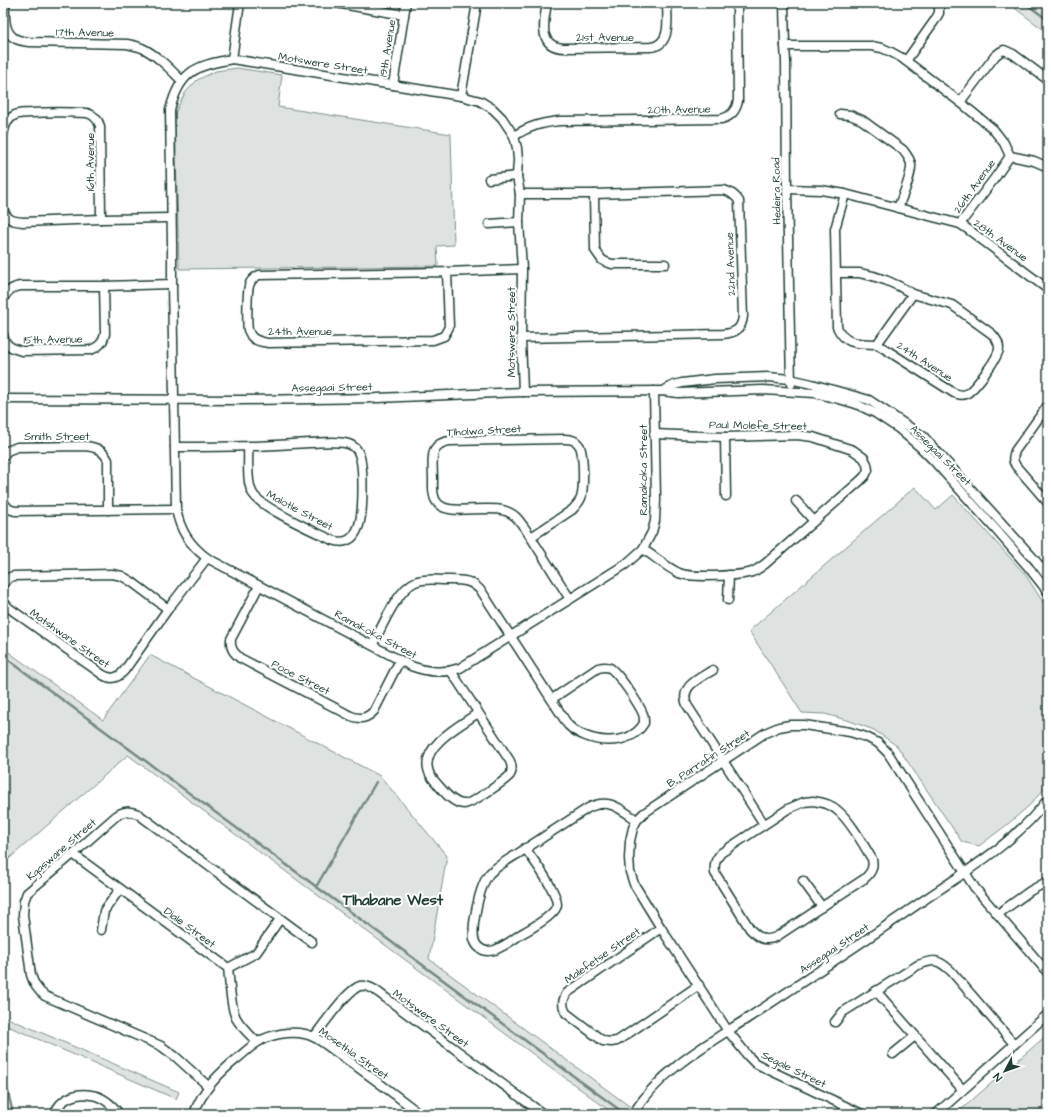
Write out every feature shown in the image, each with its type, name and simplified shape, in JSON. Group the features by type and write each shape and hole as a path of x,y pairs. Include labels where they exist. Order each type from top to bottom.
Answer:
{"street":[{"name":"17th Avenue","path":"5,3 6,27 11,36 17,40 29,42 127,44 142,48 168,67 182,80"},
{"path":"232,59 240,3"},
{"path":"336,3 404,15"},
{"name":"19th Avenue","path":"393,85 406,3"},
{"path":"461,96 477,3"},
{"name":"21st Avenue","path":"547,3 544,25 545,37 547,41 554,47 572,48 658,46 666,37 667,3"},
{"name":"20th Avenue","path":"514,136 524,129 534,125 559,121 721,119 730,116 735,111 738,101 737,3"},
{"name":"Hedeira Road","path":"784,3 791,392"},
{"path":"906,61 936,20 939,13 939,3"},
{"name":"26th Avenue","path":"785,46 877,47 891,52 906,61 994,129 1004,143 1010,156 960,224 845,194 821,190 787,189"},
{"path":"960,102 995,56 1004,50 1048,80"},
{"name":"Motswere Street","path":"174,399 170,110 177,89 182,80 191,72 210,63 232,59 461,96 480,101 493,109 502,118 514,136 518,160 517,176 520,194 519,222 522,269 521,338 523,392"},
{"name":"16th Avenue","path":"3,136 4,129 10,119 18,114 39,112 75,112 87,113 97,118 100,126 101,219"},
{"path":"840,114 850,115 862,120 903,150 907,155 911,164 910,172 898,208"},
{"path":"1010,156 1034,161 1048,167"},
{"path":"489,179 517,176"},
{"name":"22nd Avenue","path":"520,194 594,194 724,190 731,192 739,201 743,316 741,324 735,332 723,334 521,338"},
{"path":"594,194 595,250 602,260 612,264 665,264"},
{"path":"837,273 859,273 867,275 896,284 913,294 877,344 851,342 843,337 837,327 835,229 845,194"},
{"path":"3,209 5,216 10,219 23,222 171,218"},
{"path":"489,224 519,222"},
{"name":"28th Avenue","path":"960,224 1048,288"},
{"name":"24th Avenue","path":"447,272 449,327 444,336 439,339 419,341 268,343 257,340 251,336 248,331 247,295 249,286 254,278 259,275 447,272 522,269"},
{"path":"3,299 10,289 16,287 172,284"},
{"name":"15th Avenue","path":"3,334 6,344 16,350 22,351 90,350 96,348 104,339 105,334 104,286"},
{"name":"24th Avenue","path":"877,344 954,393 962,395 968,393 974,388 995,359 999,348 997,340 992,334 952,305 913,294"},
{"name":"Assegaai Street","path":"658,391 682,383 768,377 790,379 812,384 869,400 923,436 1048,576"},
{"name":"Assegaai Street","path":"3,399 242,400 369,398 523,392 658,391 686,393 763,390 814,393 856,404 875,413 920,447 1030,569 1048,592"},
{"name":"Ramakoka Street","path":"174,399 176,509 178,520 185,536 198,551 207,558 373,644 400,660 422,670 433,672 451,671 469,663 626,564 644,549 652,532 656,511 654,434 658,391"},
{"path":"1048,406 1015,451 1013,462 1048,503"},
{"name":"Paul Molefe Street","path":"644,549 680,574 690,576 729,575 752,572 759,569 814,521 865,476 868,470 864,458 853,450 813,437 797,435 725,437 654,434"},
{"path":"725,437 726,496"},
{"name":"Tlholwa Street","path":"531,537 572,510 580,500 582,493 583,459 582,451 579,445 572,440 565,439 450,441 437,446 434,450 433,456 433,485 435,500 438,505 449,510 481,509 503,510 509,512 516,517 531,537 570,599"},
{"name":"Malotle Street","path":"175,447 248,446 329,442 345,443 352,446 360,455 363,476 362,512 360,522 354,536 345,542 332,540 271,509 256,499 252,494 250,487 248,446"},
{"name":"Smith Street","path":"3,457 7,451 17,447 86,446 94,447 100,450 108,460 108,510"},
{"path":"796,501 814,521"},
{"path":"3,502 9,509 15,511 176,509"},
{"name":"Matshwane Street","path":"3,601 9,608 103,675 108,678 113,678 121,675 168,609 207,558"},
{"path":"3,584 7,579 14,576 112,574 122,576 132,582 168,609"},
{"path":"728,600 729,575"},
{"path":"373,644 400,594 411,585 424,580 463,580 470,582 477,586 568,725 574,731 595,739 609,741 629,736 638,730 644,723 643,714 633,697 618,676 609,668 598,668 552,699"},
{"name":"Pooe Street","path":"259,586 231,639 231,648 240,658 356,718 367,717 374,711 400,660"},
{"path":"713,670 691,685 687,689 684,699 686,705 764,824"},
{"path":"451,671 478,712 510,761 512,765 510,774 499,784 468,803 460,803 454,801 430,775 427,768 428,760 430,752 438,742 478,712"},
{"name":"B. Parrafin Street","path":"728,1030 634,884 630,872 630,841 633,828 644,813 765,733 779,727 804,725 850,732 878,743 888,753 965,872"},
{"name":"Assegaai Street","path":"633,1114 650,1089 676,1065 832,963 993,852 1010,838 1048,799"},
{"path":"804,802 821,802 836,809 848,823 872,859 872,869 869,875 864,879 822,907 776,936 770,939 763,939 750,929 715,873 714,865 716,858 721,853 764,824 795,805 804,802"},
{"path":"525,848 549,884 557,904 556,909 545,919 503,946 494,951 483,950 474,940 473,935 484,882 490,873 525,848 594,805 602,803 614,805 638,820"},
{"name":"Kgaswane Street","path":"208,1086 161,1046 45,996 38,990 31,975 23,915 24,901 27,894 120,812 132,812 138,814 312,942"},
{"name":"Diale Street","path":"73,854 228,968"},
{"path":"965,872 980,894 1048,973"},
{"path":"803,881 822,907"},
{"path":"998,914 1030,890 1048,881"},
{"path":"101,930 104,912 120,889"},
{"path":"257,1042 241,1025 234,1011 228,968 256,954 280,919"},
{"name":"Malefetse Street","path":"661,928 567,993 562,1002 566,1014 603,1041 617,1041 699,985"},
{"path":"836,1022 843,1012 918,965 937,961 944,964 951,971 1014,1044"},
{"name":"Motswere Street","path":"314,1037 346,996 360,986 368,986 543,1114"},
{"path":"876,991 963,1090"},
{"path":"936,1114 1048,1014"},
{"name":"Segale Street","path":"728,1030 742,1049 755,1062 862,1114"},
{"name":"Mosethla Street","path":"208,1086 257,1042 270,1036 281,1034 305,1034 314,1037 420,1114"},
{"path":"893,1054 915,1036"},
{"path":"194,1114 197,1104 208,1086"},
{"path":"55,1114 56,1109 67,1098 74,1095 85,1094 92,1095 109,1103 119,1114"}],"shaded area":[{"path":"1008,3 1043,3 1048,7 1048,33"},
{"path":"237,68 282,75 278,107 451,134 454,245 437,246 438,266 179,269 175,113 185,93 197,80 216,71"},
{"path":"915,487 936,510 953,495 1025,574 1048,610 1048,784 1031,804 979,846 962,842 897,746 874,730 850,721 825,714 802,713 749,631"},
{"path":"3,648 103,720 150,655 380,776 447,856 429,959 640,1114 614,1114 128,755 3,864"},
{"path":"3,1016 179,1092 176,1099 10,1027 5,1029"},
{"path":"1048,1034 1048,1103 1035,1114 956,1114"}],"waterway":[{"path":"1025,3 1048,20"},
{"path":"3,656 621,1111"},
{"path":"316,887 376,782"},
{"path":"3,1070 13,1114"}],"district":[{"name":"Tlhabane West","path":"393,900"}]}
